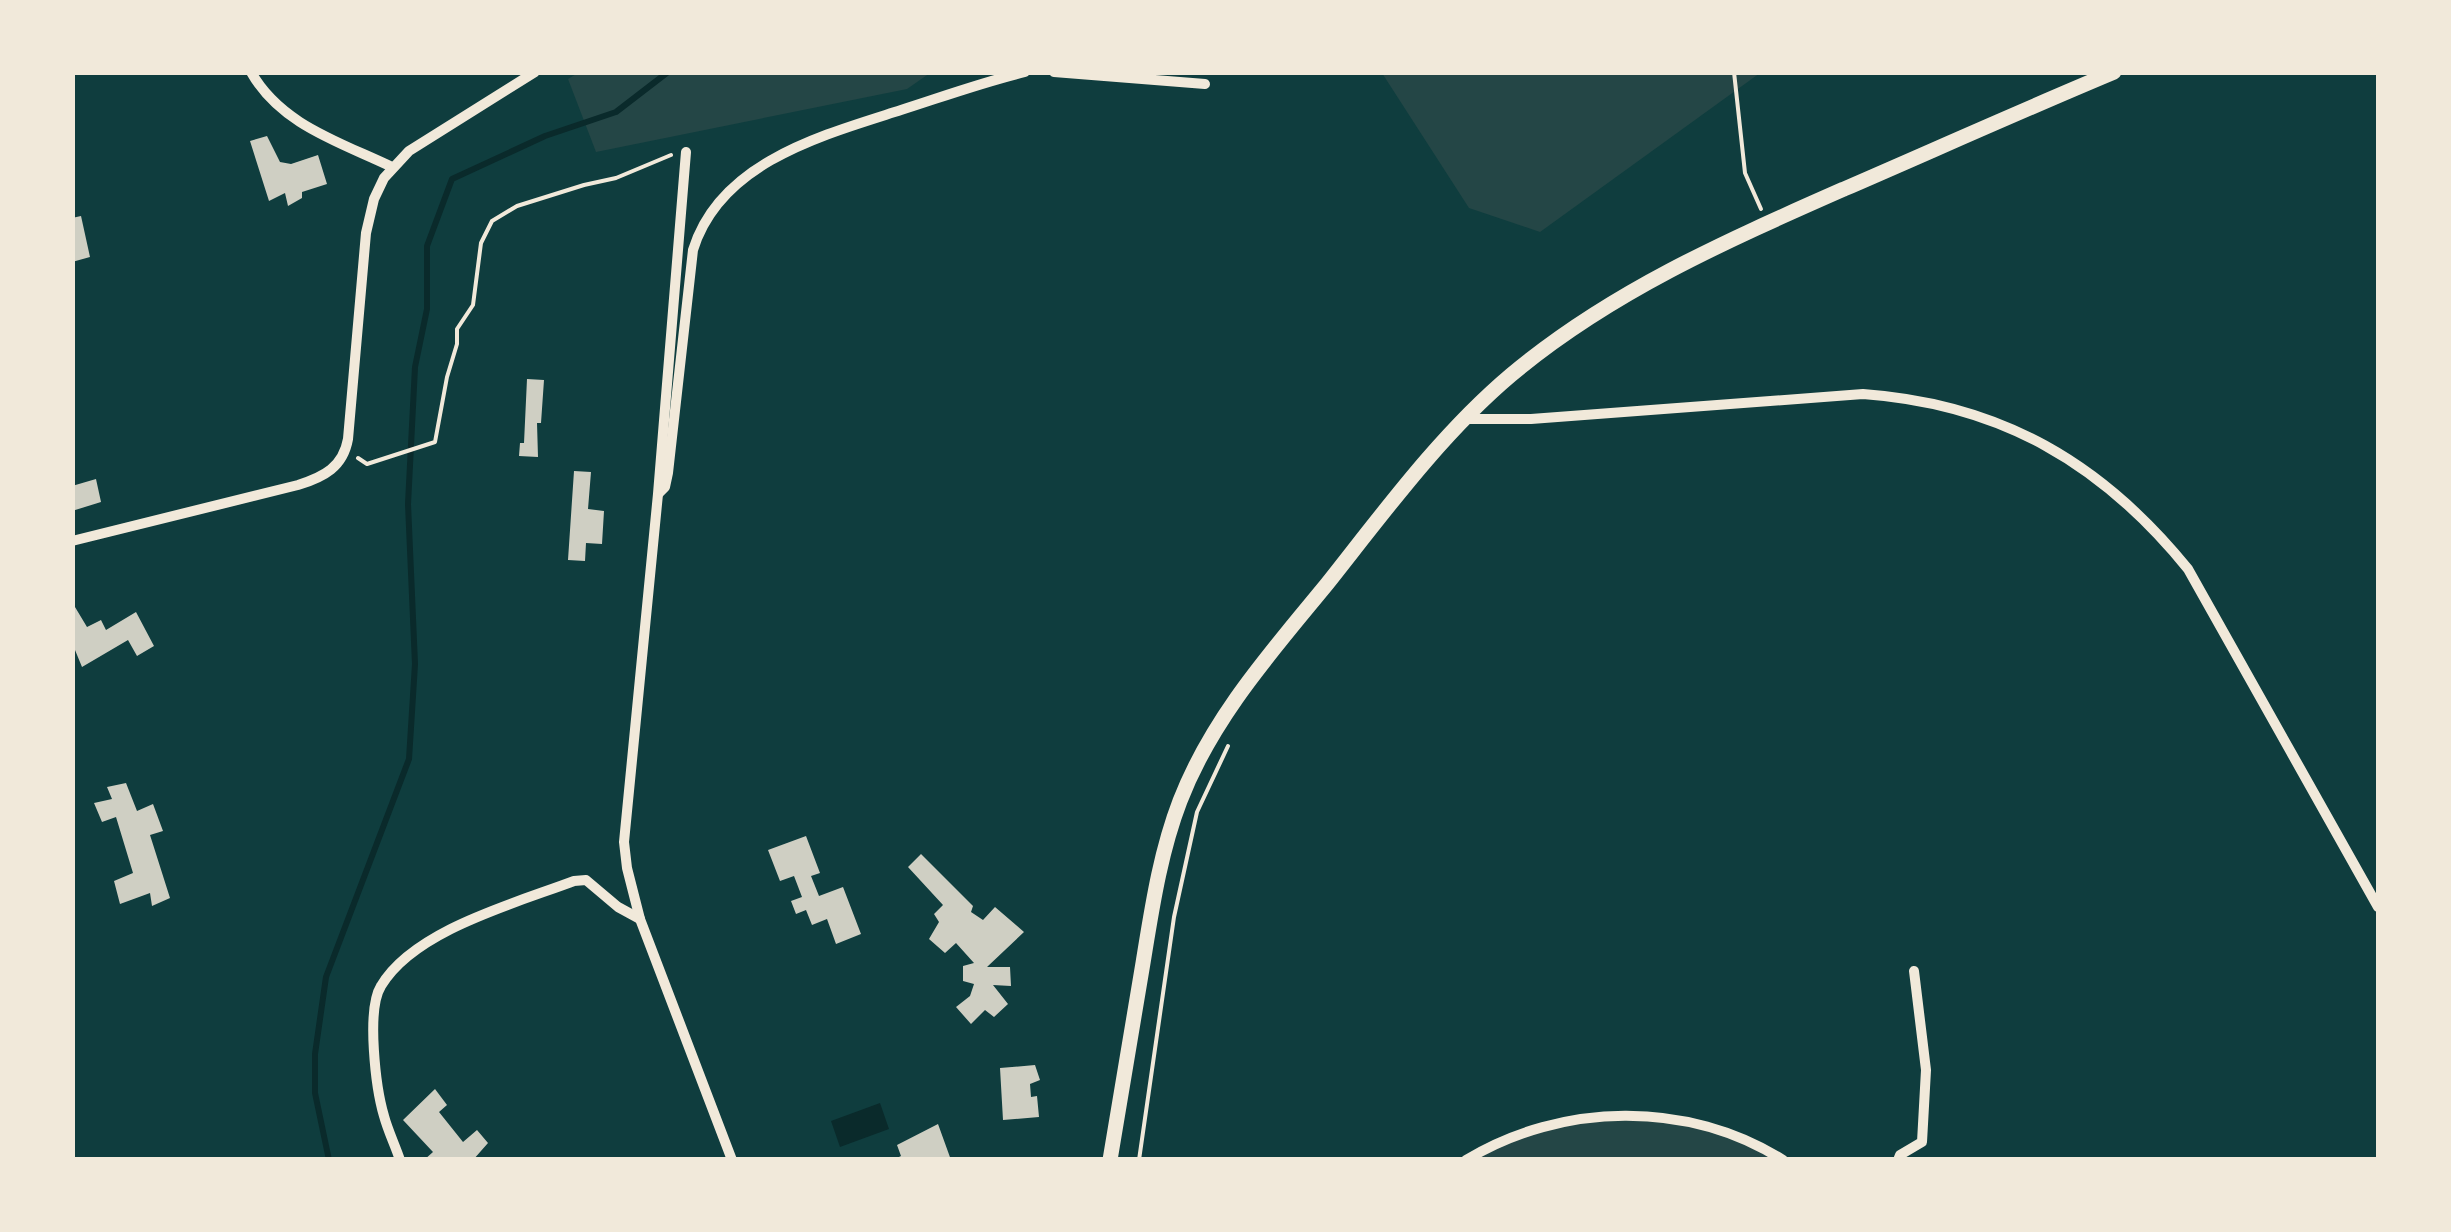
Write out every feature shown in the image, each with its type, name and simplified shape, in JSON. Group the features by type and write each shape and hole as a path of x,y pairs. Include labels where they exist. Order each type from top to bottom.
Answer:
{"street":[{"path":"252,72 261,90 286,114 392,167"},
{"path":"72,541 314,480 330,471 346,450 366,233 374,198 392,167 443,128 535,72"},
{"path":"658,494 665,487 668,473 693,250 721,201 755,171 820,136 1026,72"},
{"path":"1054,72 1205,84"},
{"path":"1110,1160 1156,880 1182,797 1204,751 1218,724 1265,660 1465,420 1511,375 1608,305 1670,268 2114,72"},
{"path":"686,158 624,842 640,919 732,1160"},
{"path":"1465,420 1531,420 1863,394 1909,399 1969,413 2039,440 2114,491 2188,569 2378,907"},
{"path":"400,1160 383,1113 374,1016 381,986 400,962 466,922 574,881 586,880 618,907 640,919"},
{"path":"1898,1160 1922,1142 1926,1070 1914,972"},
{"path":"1466,1160 1490,1145 1527,1131 1576,1118 1613,1116 1692,1121 1740,1136 1783,1160"}],"path":[{"path":"1734,72 1746,173 1767,223"},
{"path":"346,450 367,464 435,442 457,329 473,304 481,243 492,221 517,206 616,178 671,154 686,158"},
{"path":"1139,1160 1156,1027 1193,829 1197,812 1234,734"}],"shaded area":[{"path":"578,73 930,73 907,89 596,152 568,79"},
{"path":"1382,73 1760,73 1540,232 1469,208"},
{"path":"880,1103 889,1129 840,1147 831,1121"},
{"path":"1576,1118 1692,1121 1783,1160 1466,1160"}],"building":[{"path":"267,136 280,162 291,164 318,155 327,184 302,192 302,198 288,206 285,193 269,201 250,141"},
{"path":"81,216 90,257 72,262 72,218"},
{"path":"527,379 544,380 541,423 537,423 538,457 519,456 520,443 524,443"},
{"path":"574,471 591,472 588,509 604,511 602,544 586,543 585,561 568,560"},
{"path":"96,479 101,502 72,511 72,486"},
{"path":"72,602 87,627 101,620 106,630 136,612 154,646 137,656 128,640 82,667 75,650 72,651"},
{"path":"126,783 137,811 153,804 163,831 150,835 170,898 152,906 150,893 120,904 114,881 133,873 116,817 102,822 94,803 112,799 107,787"},
{"path":"806,836 820,873 811,876 819,896 843,887 861,934 836,944 827,919 812,925 806,910 796,914 791,901 802,897 794,876 780,881 768,850"},
{"path":"921,854 973,906 971,912 983,920 995,907 1024,932 987,967 1010,967 1011,986 993,985 1008,1004 994,1017 985,1010 971,1024 956,1007 970,996 974,984 963,981 963,966 974,963 956,943 945,953 929,939 939,922 934,914 943,905 908,867"},
{"path":"1035,1065 1040,1080 1030,1084 1031,1097 1037,1096 1039,1117 1003,1120 1000,1068"},
{"path":"435,1089 447,1105 439,1112 463,1142 477,1130 488,1143 473,1160 424,1160 433,1152 403,1120"},
{"path":"938,1124 951,1160 893,1160 901,1156 897,1145"}],"waterway":[{"path":"329,1160 315,1093 315,1054 326,977 409,759 415,664 408,504 415,367 427,309 427,246 452,179 545,136 616,112 668,72"}]}
